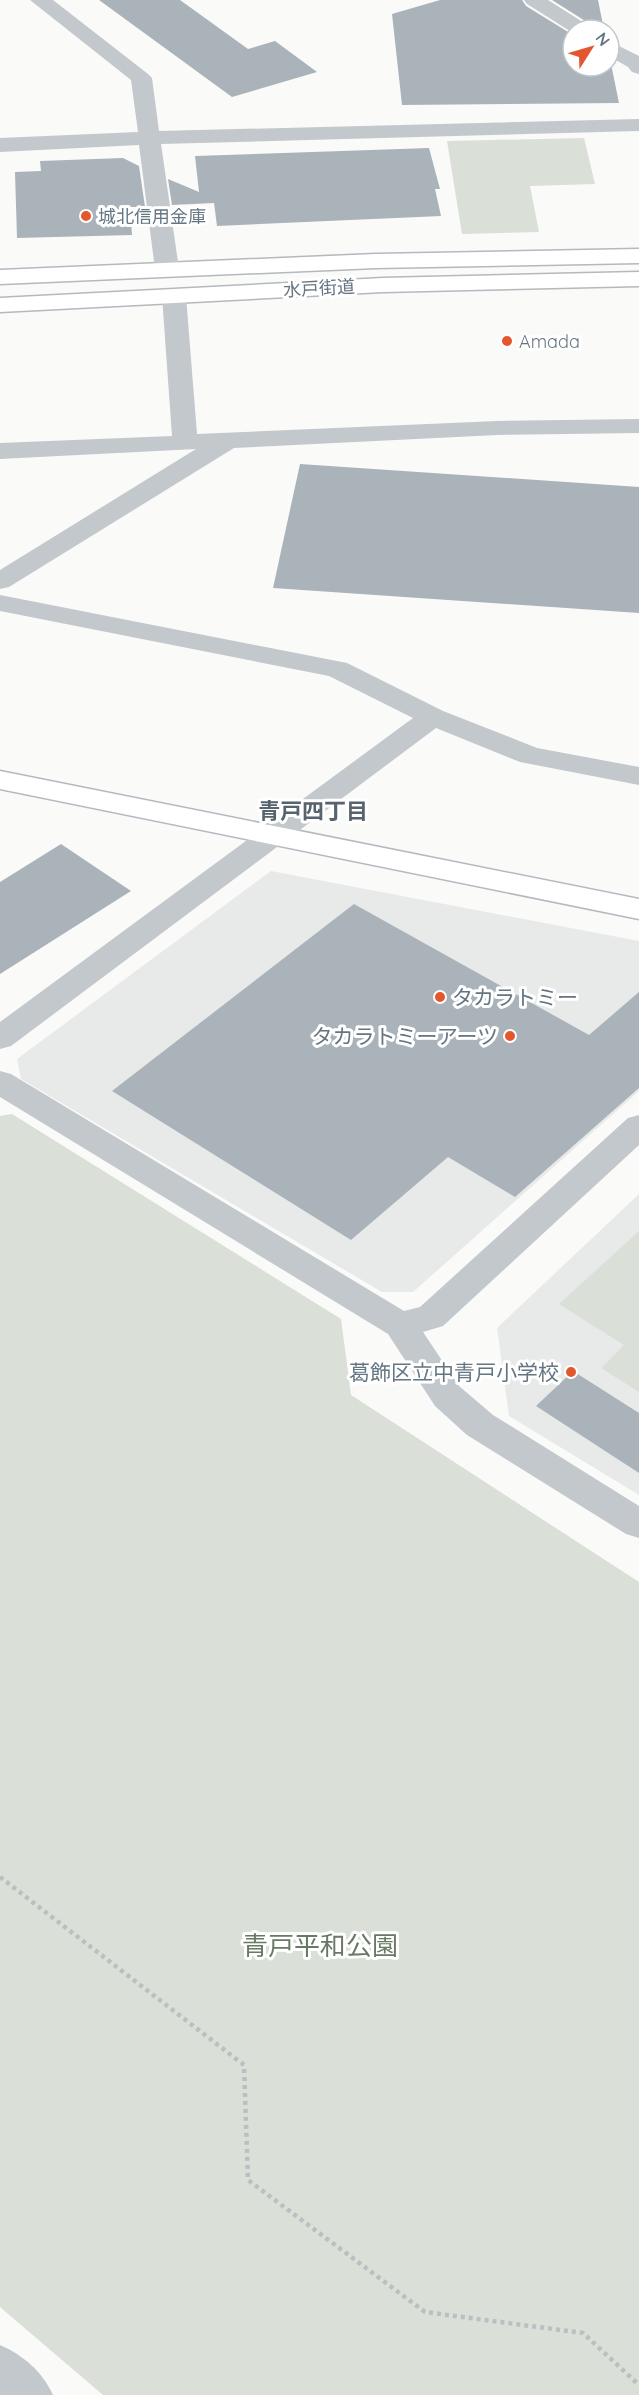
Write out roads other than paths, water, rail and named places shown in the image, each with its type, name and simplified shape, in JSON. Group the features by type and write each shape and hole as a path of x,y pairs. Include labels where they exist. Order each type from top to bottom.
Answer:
{"main road":[{"name":"水戸街道","path":"0,277 376,261 639,256"},
{"name":"水戸街道","path":"0,304 383,285 639,279"},
{"path":"0,780 639,909"}],"street":[{"path":"40,0 141,78 167,269"},
{"path":"534,0 563,18"},
{"path":"621,53 638,64 639,68"},
{"path":"0,145 148,138 639,125"},
{"path":"174,296 186,443"},
{"path":"0,451 497,428 639,426"},
{"path":"0,581 225,442"},
{"path":"0,603 338,669 434,717 530,756 639,776"},
{"path":"0,1038 434,717"},
{"path":"0,1082 400,1325 447,1396 480,1425 639,1524"},
{"path":"400,1325 432,1317 639,1126"},
{"path":"0,2368 30,2395"}],"place":[{"name":"城北信用金庫","path":"86,216"},
{"name":"Amada","path":"507,341"},
{"name":"タカラトミー","path":"440,997"},
{"name":"タカラトミーアーツ","path":"510,1036"},
{"name":"葛飾区立中青戸小学校","path":"571,1372"}],"district":[{"name":"青戸四丁目","path":"313,811"}],"park label":[{"name":"青戸平和公園","path":"320,1945"}]}
